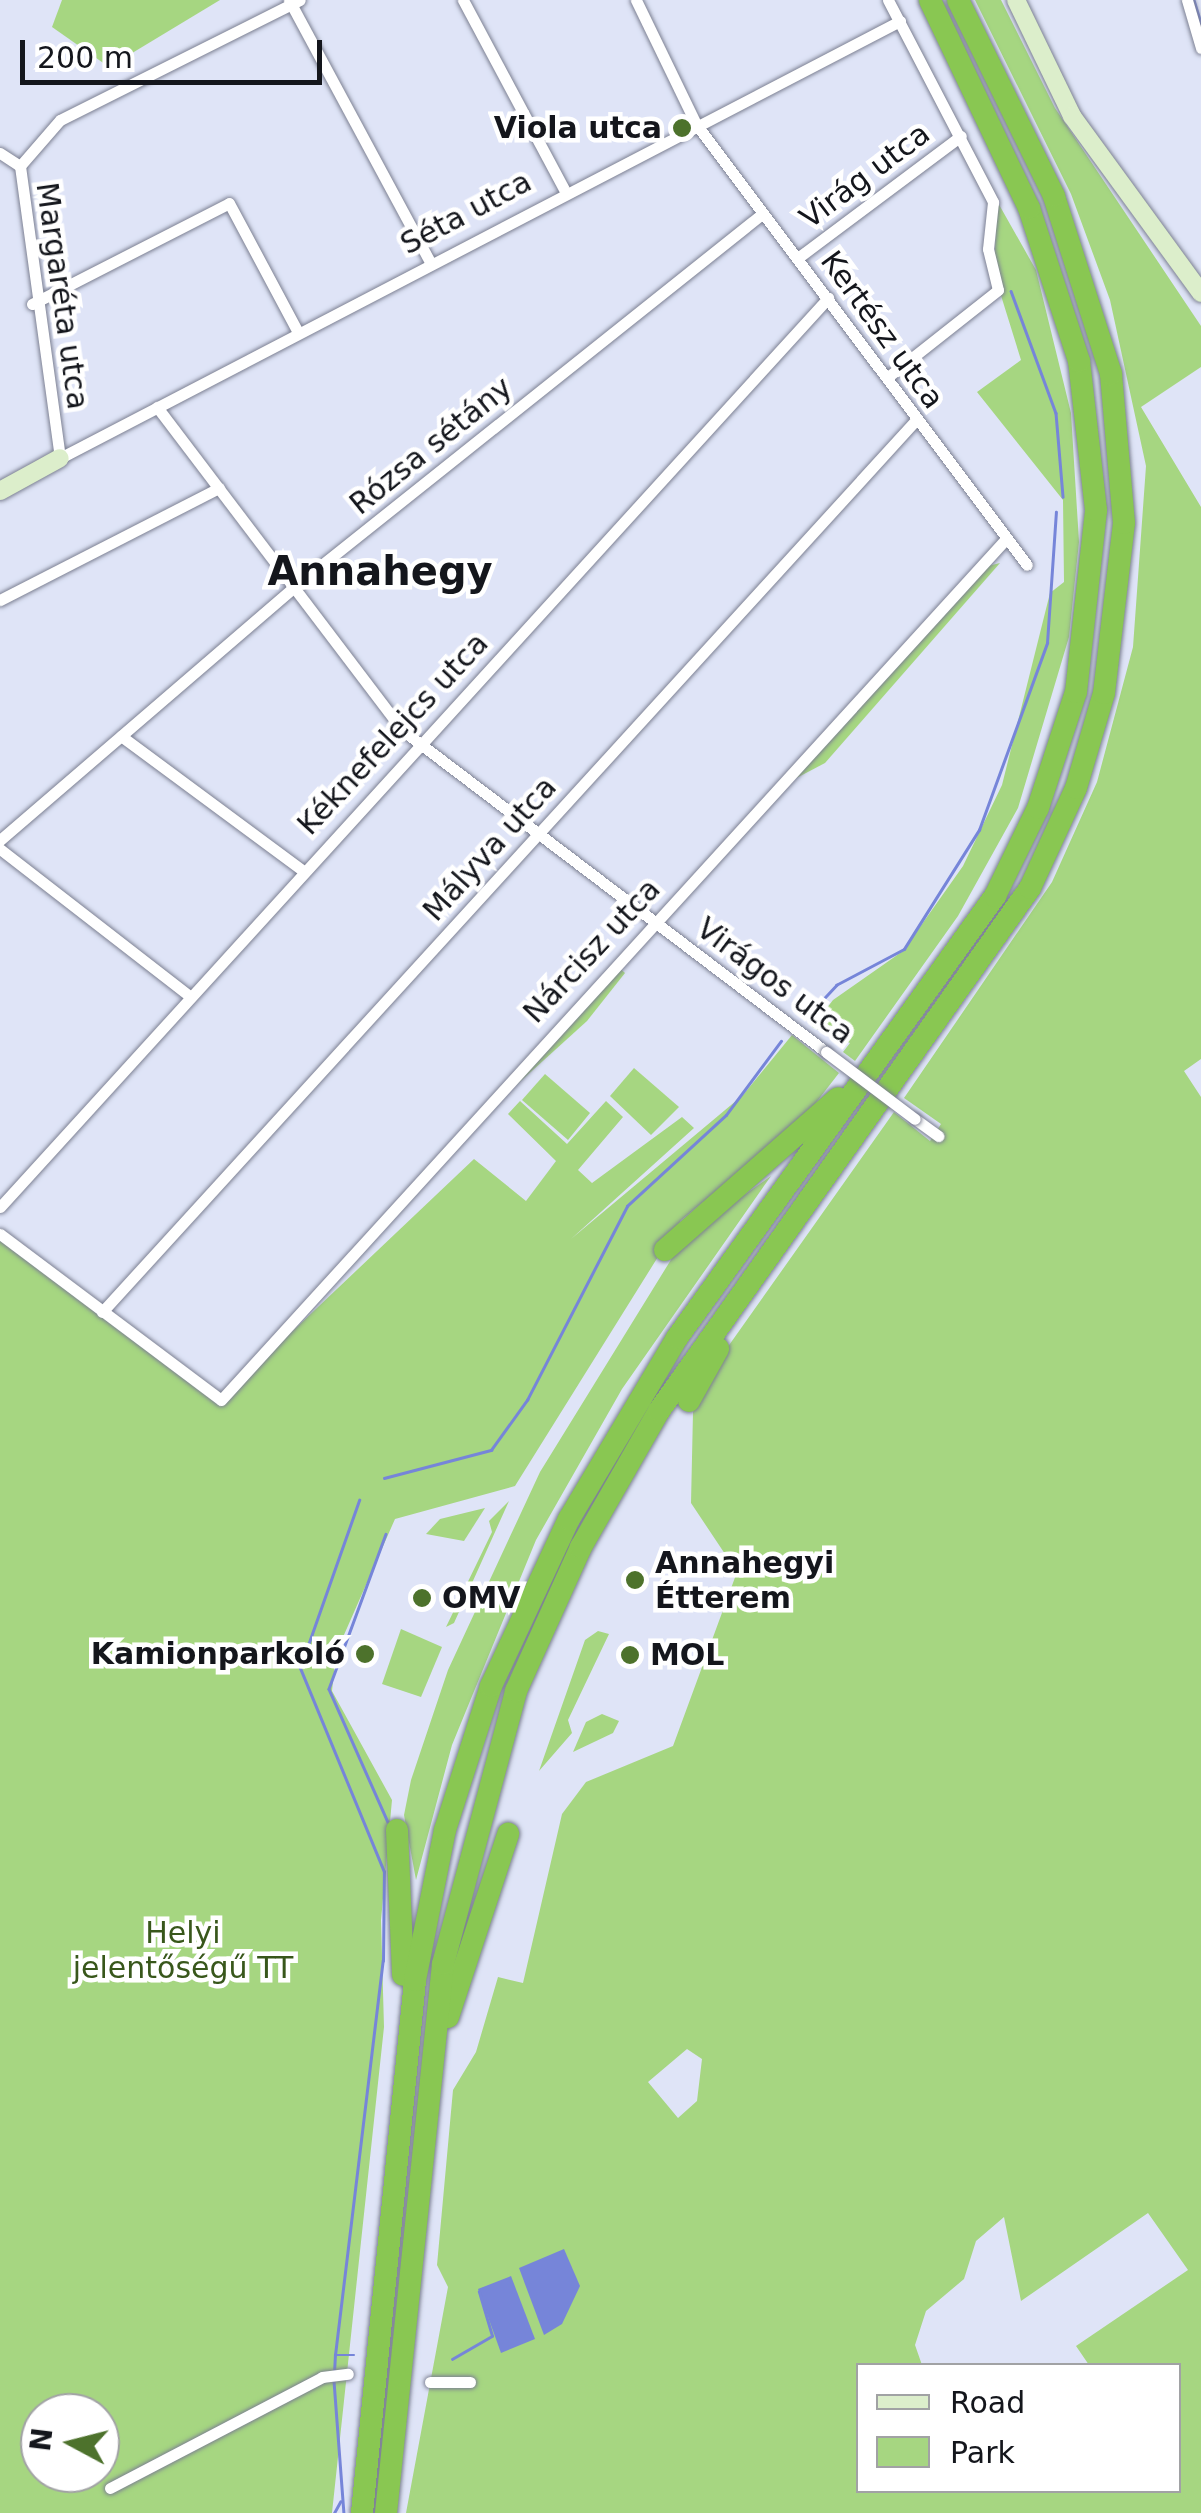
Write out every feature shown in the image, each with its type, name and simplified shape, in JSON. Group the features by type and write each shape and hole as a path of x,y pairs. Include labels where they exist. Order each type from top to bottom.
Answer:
{"highway":[{"path":"404,2058 445,1830 524,1608 678,1338 876,1068 995,896 1038,808 1076,692 1095,542 1090,431 1067,312 1030,208 930,0"},
{"path":"386,2513 426,2098 461,1871 516,1691 613,1489 759,1266 1030,888 1086,761 1116,626 1123,492 1102,336 1054,196 958,0"},
{"path":"665,1250 876,1068"},
{"path":"689,1401 759,1266"},
{"path":"362,2513 404,2058 407,1914 397,1830"},
{"path":"426,2098 508,1834"}],"street":[{"path":"464,0 564,190"},
{"path":"636,0 696,124"},
{"path":"888,0 993,202 988,249 998,290 888,377"},
{"path":"1016,0 1072,116 1201,293"},
{"path":"1188,0 1201,48"},
{"path":"20,166 60,120 294,1 428,260"},
{"name":"Séta utca","path":"60,458 428,260 900,21"},
{"name":"Kertész utca","path":"696,124 1026,565"},
{"name":"Virág utca","path":"799,257 961,136"},
{"name":"Margaréta utca","path":"0,153 20,166 32,304 60,458"},
{"path":"32,304 229,204 298,332"},
{"name":"Rózsa sétány","path":"0,840 294,587 762,214"},
{"name":"Kéknefelejcs utca","path":"0,1207 187,994 828,298"},
{"name":"Virágos utca","path":"157,407 417,743 938,1136"},
{"name":"Mályva utca","path":"102,1312 916,420"},
{"path":"0,491 60,458"},
{"path":"0,600 220,488"},
{"name":"Nárcisz utca","path":"102,1312 220,1400 1005,540"},
{"path":"121,736 302,870"},
{"path":"0,849 187,994"},
{"path":"0,1234 102,1312"},
{"path":"120,2483 338,2374"},
{"path":"430,2382 470,2382"}],"green space":[{"path":"62,0 220,0 109,67 52,27"},
{"path":"975,0 1001,0 1055,108 1201,326 1201,367 1141,407 1201,507 1201,1059 1184,1071 1201,1097 1201,2513 406,2513 448,2287 437,2265 453,2090 476,2052 498,1977 523,1983 562,1814 586,1782 673,1746 737,1572 691,1503 693,1412 715,1365 894,1112 930,1141 941,1124 904,1098 1052,882 1097,782 1133,647 1146,466 1110,300 1071,194","holes":["687,2049 702,2059 697,2101 678,2118 648,2082","1148,2213 1188,2270 1076,2346 1088,2363 1181,2363 1181,2493 856,2493 856,2363 921,2363 915,2345 926,2311 964,2279 976,2241 1004,2217 1021,2301"]},
{"path":"997,201 1036,270 1071,413 1079,542 1069,637 1018,808 958,916 855,1061 843,1052 850,1043 812,1027 833,1000 903,951 963,866 1002,785 1050,593 1064,582 1063,500 977,392 1021,360 994,273"},
{"path":"1000,563 825,763 787,783 988,566"},
{"path":"617,966 625,973 587,1021 512,1089"},
{"name":"Helyi jelentőségű TT","path":"792,1035 839,1073 801,1122 681,1220 515,1486 395,1519 336,1653 332,1691 392,1800 381,1920 384,2027 332,2513 0,2513 0,1234 221,1399 474,1159 526,1201 556,1161 508,1114 520,1101 567,1144 606,1101 623,1117 578,1170 592,1183 682,1117 694,1128 571,1239 743,1095"},
{"path":"634,1068 679,1107 651,1135 610,1096"},
{"path":"545,1074 590,1113 568,1140 522,1100"},
{"path":"771,1176 622,1389 536,1540 452,1745 416,1880 404,1815 411,1780 448,1670 540,1472 685,1237"},
{"path":"509,1501 454,1623 446,1627 492,1532 489,1521"},
{"path":"485,1508 464,1541 426,1534 440,1519"},
{"path":"401,1629 442,1647 421,1697 382,1684"},
{"path":"598,1631 609,1634 568,1720 572,1733 539,1771 585,1640"},
{"path":"602,1714 619,1721 613,1733 573,1752 586,1722"}],"water":[{"path":"564,2249 580,2286 562,2324 544,2335 519,2268"},
{"path":"511,2276 535,2339 501,2353 478,2289"}],"waterway":[{"path":"1194,0 1201,23"},
{"path":"1011,291 1056,413 1063,497"},
{"path":"814,1009 836,985 904,949 979,830 1047,643 1056,512"},
{"path":"384,1478 491,1450 527,1400 627,1206 726,1115 781,1041"},
{"path":"335,2355 383,1961 384,1872 300,1668 359,1500"},
{"path":"386,1534 329,1689 388,1822"},
{"path":"452,2359 492,2336 479,2292"},
{"path":"334,2373 335,2355 354,2355"},
{"path":"334,2381 344,2513"},
{"path":"334,2513 340,2502"}],"place":[{"name":"Viola utca","path":"682,128"},
{"name":"Annahegyi Étterem","path":"635,1580"},
{"name":"OMV","path":"422,1598"},
{"name":"Kamionparkoló","path":"365,1654"},
{"name":"MOL","path":"630,1655"}],"district":[{"name":"Annahegy","path":"380,571"}]}
